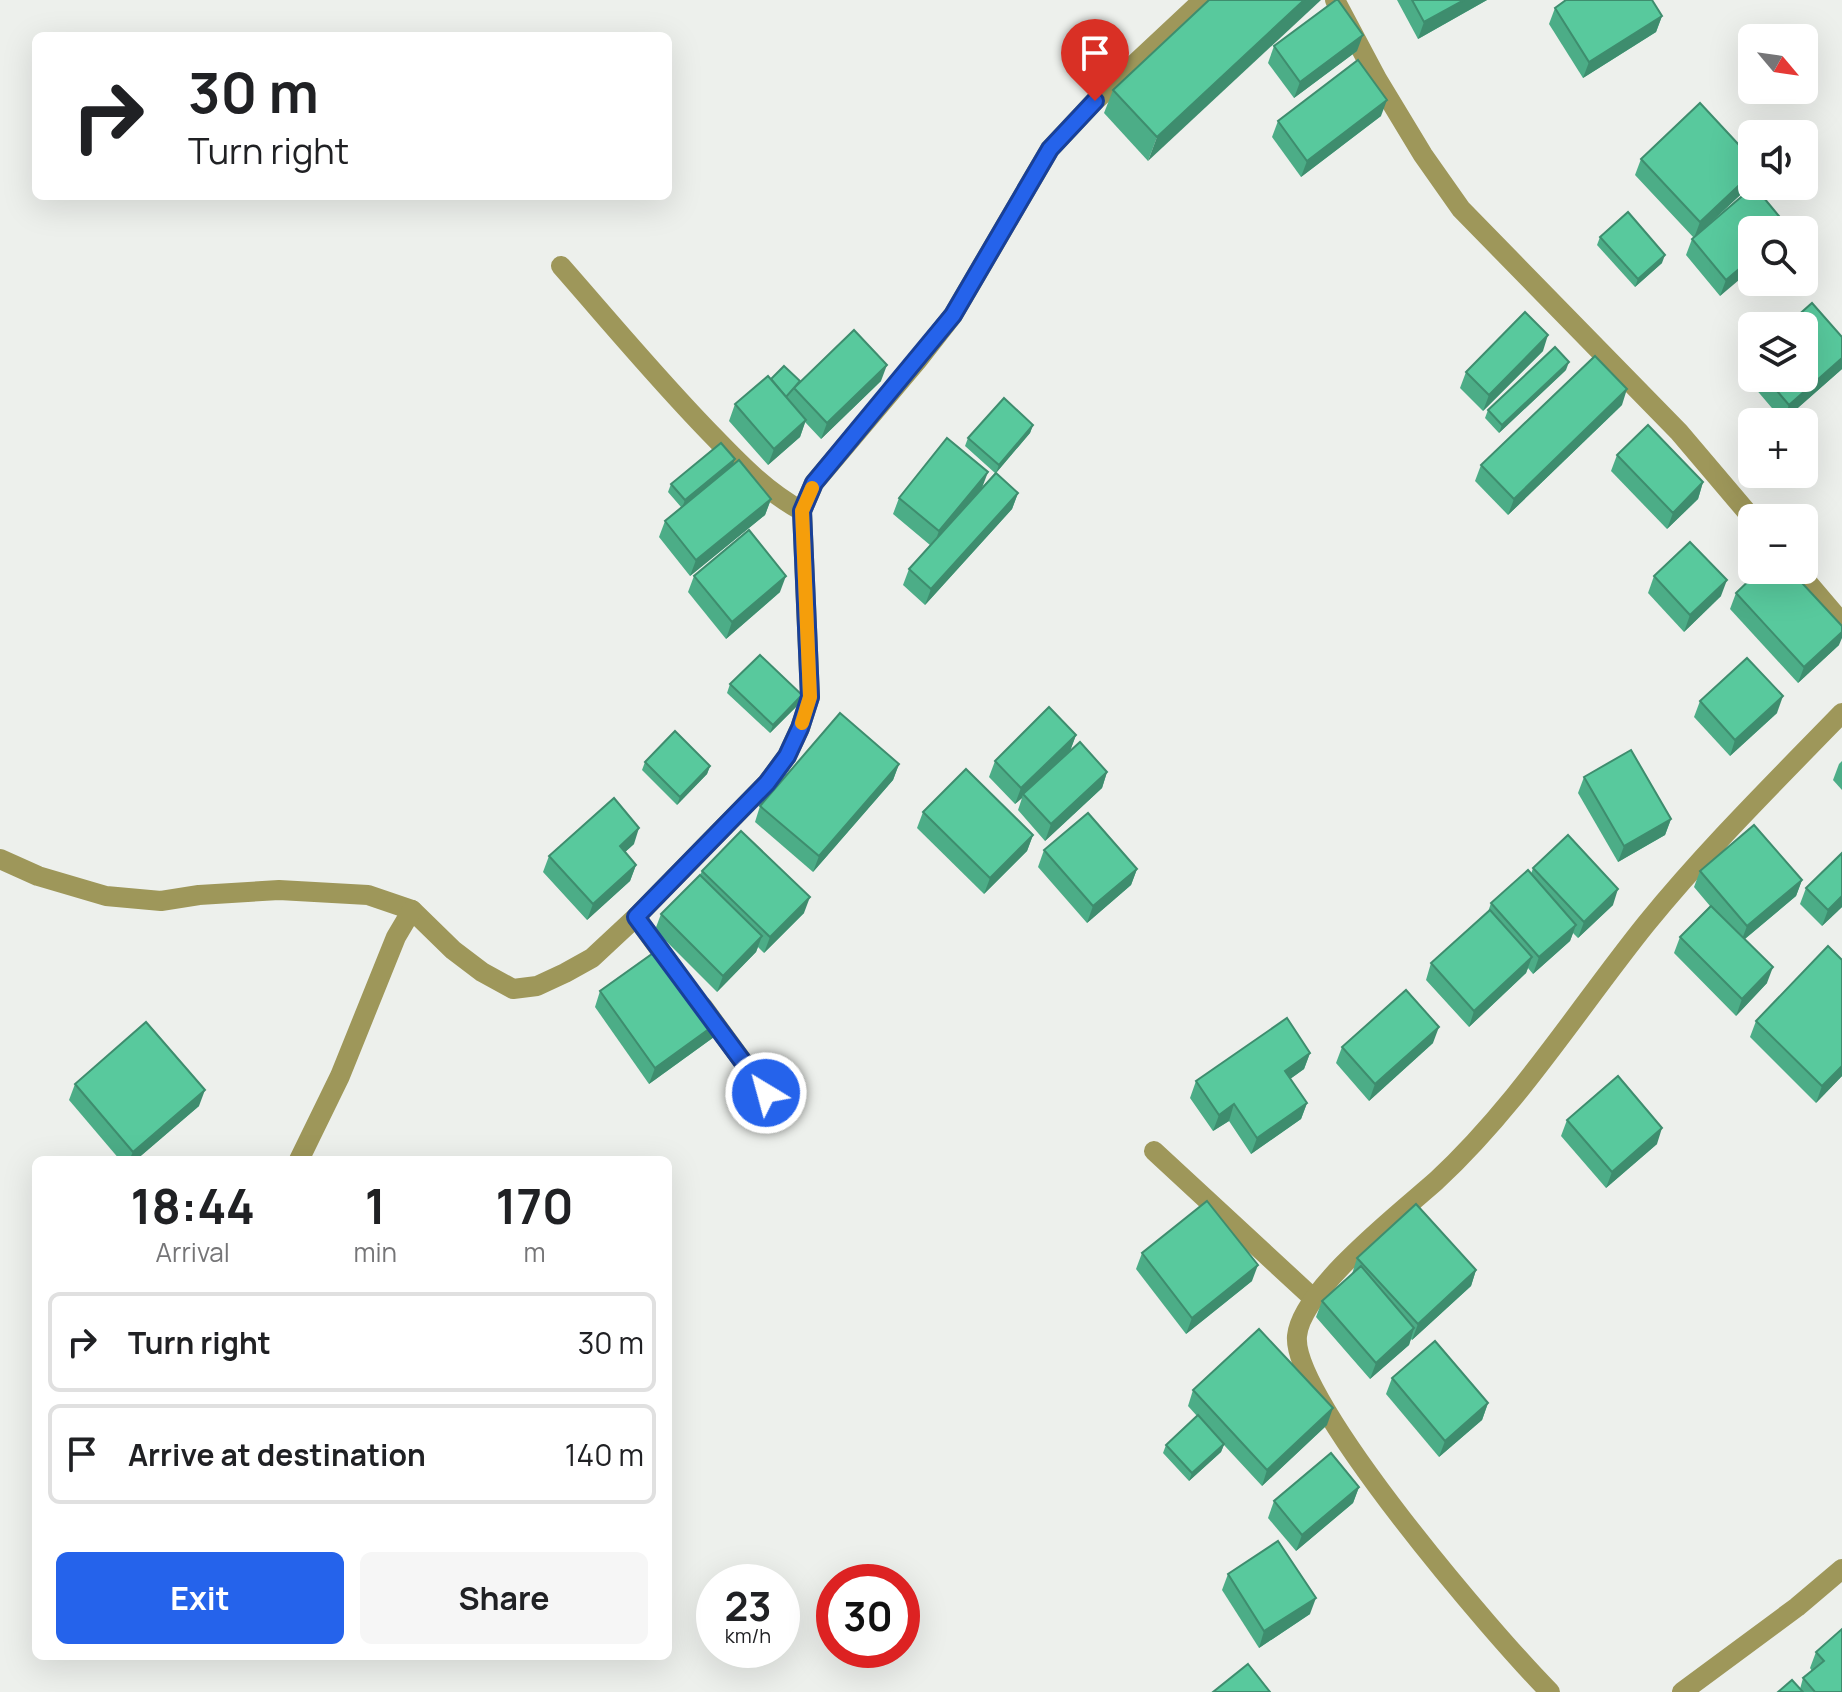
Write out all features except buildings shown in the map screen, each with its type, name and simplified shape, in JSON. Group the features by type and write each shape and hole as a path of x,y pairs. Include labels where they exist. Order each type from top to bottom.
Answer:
{"street":[{"path":"0,859 38,876 106,896 161,901 199,895 279,890 368,895 412,910 453,950 482,972 513,989 537,986 592,958 767,783 787,756 810,697 802,511 814,483 953,315 1050,149 1095,101 1203,0"},
{"path":"1335,0 1377,79 1423,155 1461,209 1679,432 1740,504"},
{"path":"561,266 686,409 744,468 780,499 802,511"},
{"path":"1809,584 1842,623"},
{"path":"1550,1692 1513,1654 1441,1569 1314,1392 1299,1359 1297,1335 1304,1314 1324,1284 1447,1170 1512,1102 1665,901 1842,713"},
{"path":"301,1156 340,1076 396,937 412,910"},
{"path":"636,917 766,1093"},
{"path":"1154,1151 1314,1299"},
{"path":"1682,1692 1797,1607 1842,1569"}],"slow traffic":[{"path":"802,723 810,697 802,511 812,488"}],"route":[{"path":"766,1093 636,917 767,783 787,756 800,728 810,697 802,511 814,483 953,315 1050,149 1095,101"}]}
